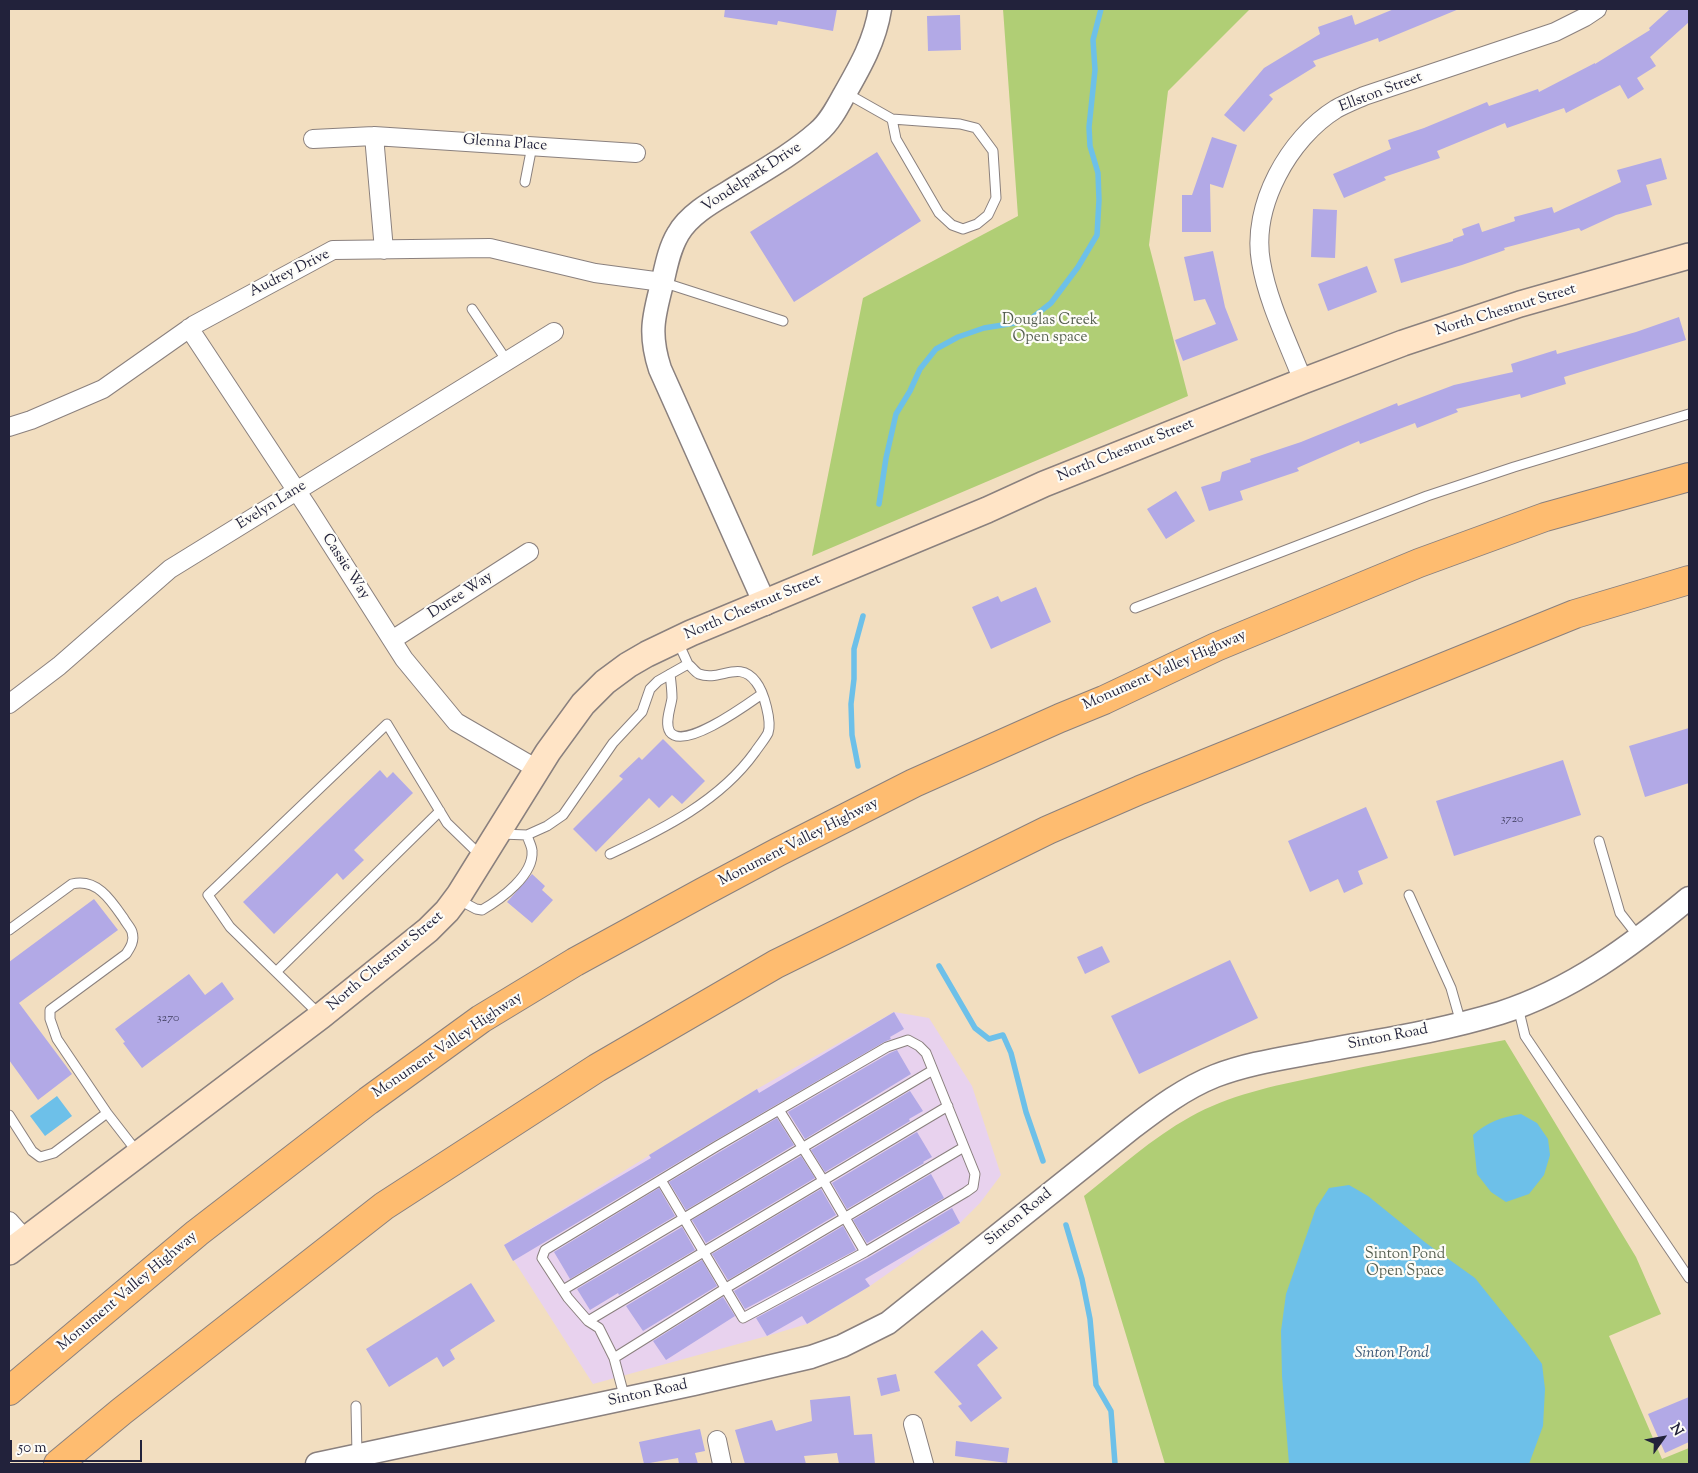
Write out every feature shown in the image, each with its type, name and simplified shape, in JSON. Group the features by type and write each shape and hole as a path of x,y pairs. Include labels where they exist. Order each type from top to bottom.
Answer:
{"highway":[{"name":"Monument Valley Highway","path":"9,1392 197,1234 368,1101 481,1019 575,962 778,852 914,784 1104,700 1216,647 1419,564 1545,517 1689,478"},
{"path":"58,1464 122,1411 384,1206 596,1068 776,964 1048,830 1140,790 1280,735 1575,614 1689,580"}],"main road":[{"name":"North Chestnut Street","path":"14,1237 138,1154 321,1016 440,919 456,899 483,858 575,713 595,691 628,665 677,640 987,510 1044,484 1303,380 1403,343 1520,304 1689,256"}],"street":[{"name":"Vondelpark Drive","path":"765,604 660,369 654,351 652,332 655,310 669,254 678,233 690,219 706,206 802,145 820,131 834,113 863,63 873,38 880,9"},
{"name":"Ellston Street","path":"1303,380 1268,290 1260,250 1263,211 1272,184 1301,140 1311,129 1336,109 1364,96 1555,32 1597,9"},
{"name":"Glenna Place","path":"313,139 374,136 636,153"},
{"path":"374,136 384,250"},
{"name":"Audrey Drive","path":"9,427 31,420 103,389 189,328 334,250 490,248 595,273 662,282"},
{"name":"Cassie Way","path":"189,328 297,491 404,659 456,722 538,769"},
{"name":"Evelyn Lane","path":"9,704 59,666 170,569 554,332"},
{"name":"Duree Way","path":"392,640 529,552"},
{"name":"Sinton Road","path":"317,1464 387,1456 811,1357 842,1346 888,1323 1154,1110 1198,1084 1227,1072 1268,1061 1430,1031 1518,1007 1554,992 1583,976 1640,939 1689,898"},
{"path":"914,1424 924,1464"},
{"path":"717,1440 722,1464"}],"lane":[{"path":"846,93 892,119 960,124 976,128 993,151 996,198 988,215 977,224 963,228 952,225 939,212 896,139 892,119"},
{"path":"525,182 532,146"},
{"path":"662,282 783,321"},
{"path":"472,309 507,361"},
{"path":"1135,608 1426,496 1523,464 1689,414"},
{"path":"610,854 654,833 704,803 747,763 768,732 767,703 756,682 746,673 738,671 706,676 697,673 688,664 677,640"},
{"path":"498,834 526,835 547,826 563,814 612,743 642,712 650,689 658,681 688,664"},
{"path":"670,674 672,698 668,725 670,732 676,736 688,735 714,726 762,694"},
{"path":"321,1016 230,927 208,894 387,724 447,822 483,858"},
{"path":"276,972 440,811"},
{"path":"456,899 482,910 512,890 530,866 532,850 526,835"},
{"path":"1599,841 1620,913 1640,939"},
{"path":"9,930 72,884 82,882 98,888 110,898 132,932 132,944 126,954 50,1010 50,1018 57,1039 107,1113 138,1154"},
{"path":"1409,895 1450,988 1461,1023"},
{"path":"1518,1007 1525,1036 1689,1278"},
{"path":"625,1399 614,1358 599,1328 588,1321 568,1298 542,1258 545,1250 661,1180 779,1110 898,1042 908,1040 919,1046 926,1053 976,1174 974,1187 865,1252 743,1318 661,1180"},
{"path":"563,1290 933,1070"},
{"path":"588,1321 948,1106"},
{"path":"779,1110 865,1252"},
{"path":"9,1116 32,1152 40,1158 54,1154 107,1113"},
{"path":"614,1358 726,1288 964,1147"},
{"path":"356,1406 358,1460"}],"shaded area":[{"path":"894,1012 929,1018 972,1086 1001,1175 980,1203 960,1223 870,1286 807,1324 593,1384 504,1245 757,1089"}],"green space":[{"name":"Douglas Creek Open space","path":"1003,9 1250,9 1168,91 1149,245 1188,396 812,556 863,298 1018,216"},
{"name":"Sinton Pond Open Space","path":"1505,1040 1636,1257 1661,1314 1609,1336 1662,1459 1689,1448 1689,1464 1165,1464 1084,1196 1162,1134 1205,1109 1236,1097 1284,1084 1387,1062"}],"water":[{"path":"57,1096 72,1116 45,1136 30,1116"},
{"path":"1521,1114 1537,1123 1548,1139 1550,1155 1544,1175 1529,1194 1506,1202 1491,1192 1477,1174 1473,1135 1495,1121"},
{"name":"Sinton Pond","path":"1349,1185 1368,1196 1426,1243 1475,1278 1542,1364 1545,1389 1543,1426 1529,1464 1289,1464 1282,1376 1281,1331 1286,1294 1316,1208 1329,1188"}],"building":[{"path":"725,9 837,9 833,31 778,21 777,25 724,17"},
{"path":"1394,9 1459,9 1379,42 1378,38 1313,61 1316,66 1269,95 1273,99 1244,132 1224,115 1264,68 1320,34 1318,27 1352,15 1355,25"},
{"path":"1670,9 1689,9 1689,22 1650,57 1656,66 1637,78 1644,89 1628,99 1620,85 1566,113 1564,108 1507,128 1505,123 1437,151 1440,158 1384,177 1386,180 1344,198 1333,174 1391,149 1388,140 1424,128 1487,102 1489,106 1538,89 1539,92 1595,64 1650,30 1649,28"},
{"path":"960,15 961,50 928,51 927,16"},
{"path":"1212,137 1237,145 1223,188 1210,184 1211,232 1182,232 1182,195 1192,195"},
{"path":"877,152 921,221 794,302 750,232"},
{"path":"1661,158 1667,179 1646,185 1652,205 1616,215 1581,231 1579,228 1504,248 1505,250 1462,265 1401,283 1394,259 1453,241 1453,239 1464,235 1462,229 1479,223 1482,232 1515,221 1514,217 1552,207 1554,213 1621,182 1617,170"},
{"path":"1313,209 1337,210 1335,258 1311,257"},
{"path":"1213,251 1225,307 1238,340 1183,361 1175,340 1216,324 1205,299 1194,301 1184,257"},
{"path":"1367,266 1377,292 1328,311 1318,284"},
{"path":"1679,317 1686,340 1564,377 1566,384 1521,398 1520,394 1456,409 1458,412 1417,428 1415,423 1360,444 1359,441 1297,468 1299,471 1240,491 1243,500 1209,511 1201,487 1220,481 1222,472 1251,462 1250,459 1301,442 1397,403 1398,406 1454,385 1513,372 1511,364 1556,350 1557,354 1636,332"},
{"path":"1176,491 1195,521 1166,539 1147,509"},
{"path":"1036,587 1051,622 991,649 972,607 998,596 1001,602"},
{"path":"1689,728 1689,783 1645,797 1629,746"},
{"path":"663,739 705,781 682,804 672,795 659,808 649,798 596,852 573,829 623,779 619,776 639,757 642,760"},
{"path":"1563,760 1581,815 1454,856 1436,801"},
{"path":"380,770 387,778 393,772 413,793 354,850 364,860 343,880 337,873 274,934 243,902"},
{"path":"1366,807 1388,858 1358,871 1363,884 1344,893 1338,879 1310,892 1288,841"},
{"path":"532,874 545,886 542,890 553,900 532,923 507,902"},
{"path":"94,899 118,930 19,1003 72,1074 38,1100 9,1060 9,962"},
{"path":"1102,946 1110,962 1085,974 1077,957"},
{"path":"1230,960 1258,1018 1139,1074 1111,1016"},
{"path":"189,974 205,995 222,982 234,999 142,1068 115,1029"},
{"path":"894,1012 904,1029 890,1037 891,1039 714,1141 513,1261 504,1245 651,1158 649,1155 757,1089 759,1093"},
{"path":"897,1050 911,1074 805,1139 788,1112"},
{"path":"910,1091 923,1111 909,1119 910,1121 825,1172 811,1150"},
{"path":"777,1118 794,1145 686,1210 669,1182"},
{"path":"917,1132 932,1157 847,1209 832,1183"},
{"path":"801,1156 815,1178 706,1243 692,1220"},
{"path":"931,1174 944,1198 867,1243 853,1220"},
{"path":"659,1188 675,1216 570,1279 554,1252"},
{"path":"821,1189 836,1215 728,1280 712,1254"},
{"path":"952,1208 960,1223 865,1279 870,1286 807,1324 802,1316 767,1336 756,1318 868,1258"},
{"path":"843,1226 856,1250 745,1309 734,1291"},
{"path":"682,1227 695,1250 590,1310 577,1289"},
{"path":"702,1260 717,1286 643,1331 626,1306"},
{"path":"471,1283 495,1321 450,1350 455,1359 443,1367 437,1357 389,1387 366,1349"},
{"path":"723,1297 735,1316 666,1360 653,1341"},
{"path":"982,1330 998,1348 977,1365 1002,1398 971,1422 958,1406 962,1404 934,1372"},
{"path":"896,1374 900,1391 881,1396 877,1378"},
{"path":"850,1396 854,1435 872,1434 875,1464 839,1464 837,1453 804,1456 806,1464 745,1464 735,1430 772,1420 776,1431 812,1421 810,1400"},
{"path":"1689,1397 1689,1442 1665,1453 1648,1414"},
{"path":"700,1429 705,1451 695,1453 698,1464 679,1464 678,1458 644,1464 639,1442"},
{"path":"956,1441 1009,1448 1007,1463 955,1456"}],"waterway":[{"path":"879,504 886,458 896,414 910,391 920,369 936,349 958,337 984,328 1028,321 1051,303 1078,267 1097,235 1098,173 1090,146 1089,127 1095,70 1093,40 1101,9"},
{"path":"858,766 852,735 851,704 854,679 854,649 863,616"},
{"path":"939,966 975,1028 989,1039 1003,1035 1011,1053 1026,1112 1043,1161"},
{"path":"1066,1225 1082,1279 1090,1319 1096,1385 1111,1411 1115,1464"}]}
